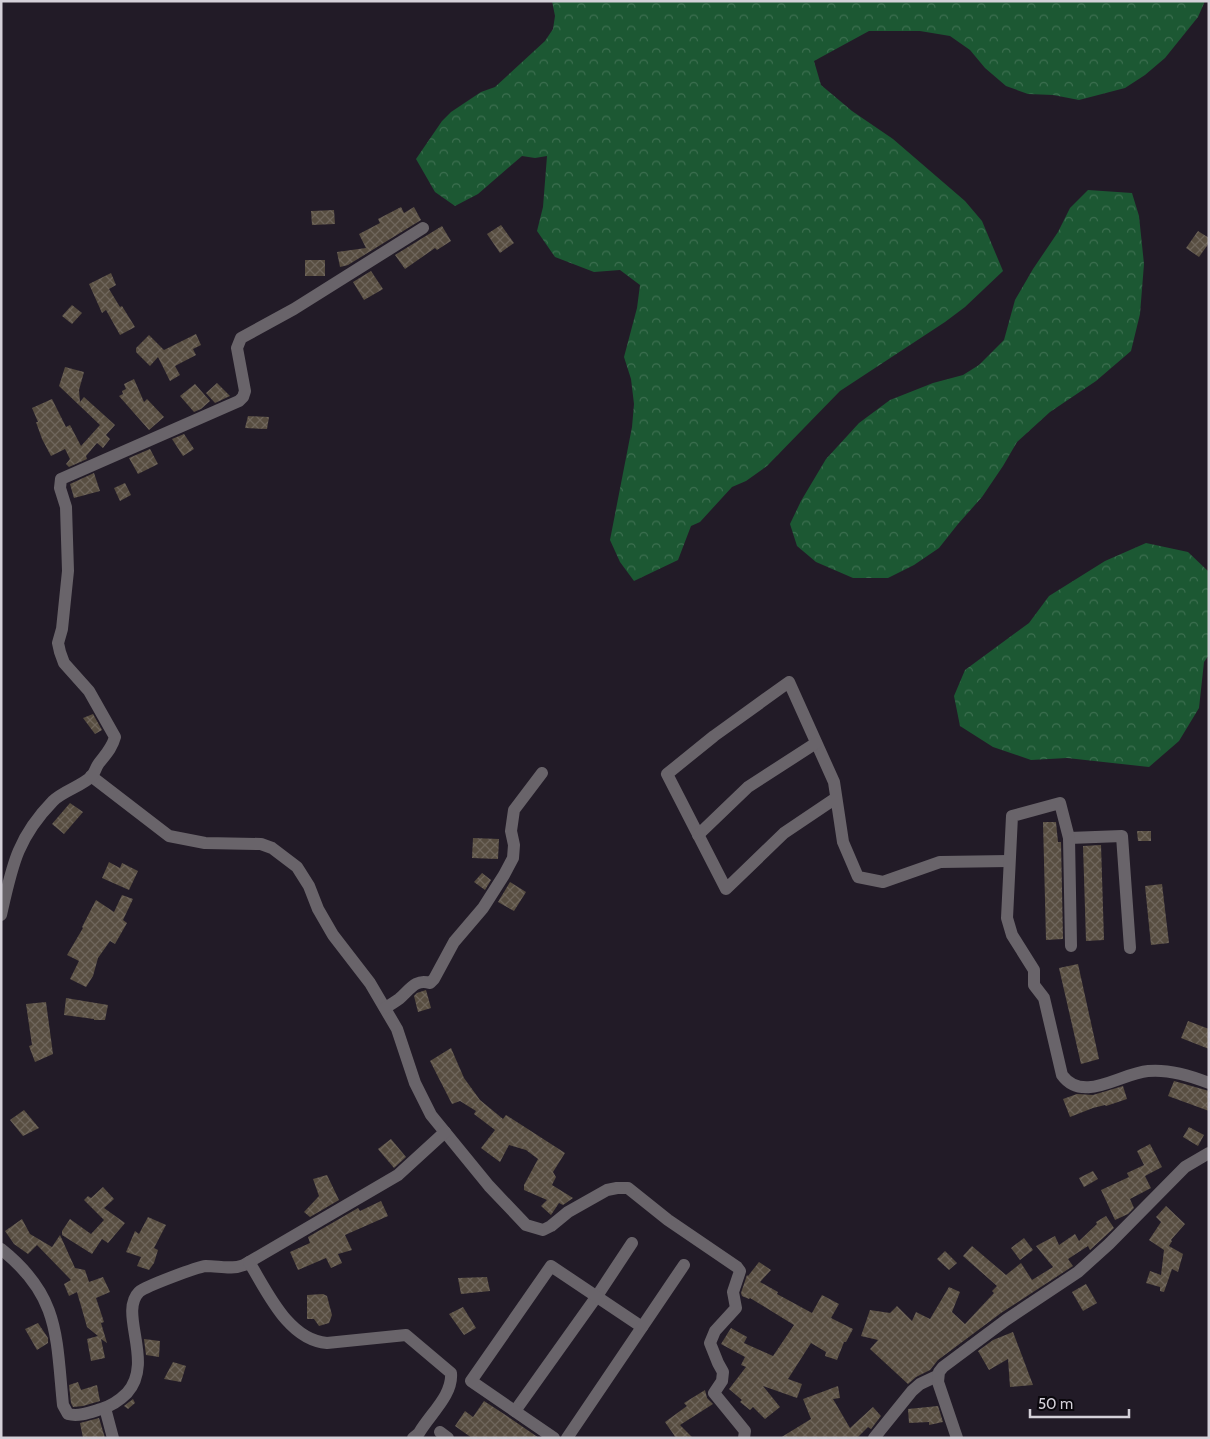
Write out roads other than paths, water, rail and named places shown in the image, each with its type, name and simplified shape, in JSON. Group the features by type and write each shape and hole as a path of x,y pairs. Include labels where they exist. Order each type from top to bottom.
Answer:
{"street":[{"path":"1,915 11,870 21,842 33,823 54,799 92,776 113,744 115,737 89,691 64,663 58,643 62,629 68,571 66,507 60,488 61,479 239,401 245,391 237,348 241,338 294,309 423,228"},
{"path":"836,798 784,833 726,889 667,774 714,736 789,682 834,782 843,842 858,877 883,882 940,862 1009,861"},
{"path":"698,835 748,787 816,743"},
{"path":"385,1008 400,998 413,985 426,981 430,983 434,979 454,942 483,908 496,889 513,858 512,831 514,810 542,773"},
{"path":"92,776 169,836 205,843 261,844 272,848 297,867 309,886 318,909 333,934 370,983 397,1029 416,1082 431,1114 489,1186 526,1225 543,1230 568,1212 607,1190 628,1188 668,1220 737,1267 740,1271 732,1292 736,1308 715,1331 710,1343 723,1372 722,1381 714,1393 745,1431 744,1438"},
{"path":"1071,946 1069,838 1060,803 1012,816 1007,918 1012,935 1034,970 1034,984 1044,998 1059,1067 1067,1082 1084,1088 1095,1087 1150,1070 1185,1073 1209,1082"},
{"path":"1069,838 1122,836 1130,948"},
{"path":"1,1249 32,1278 48,1306 56,1330 63,1405 66,1411 72,1415 105,1408 125,1395 134,1385 138,1371 138,1354 132,1310 133,1300 143,1289 202,1267 237,1268 249,1262 398,1175 446,1132"},
{"path":"874,1438 912,1391 920,1384 937,1376 943,1367 1006,1320 1078,1272 1109,1244 1185,1167 1209,1153"},
{"path":"514,1411 632,1244"},
{"path":"249,1262 286,1320 302,1334 327,1344 406,1335 451,1372 452,1382 448,1391 419,1433 413,1438"},
{"path":"567,1438 684,1265"},
{"path":"554,1438 471,1381 551,1266 642,1326"},
{"path":"937,1376 957,1438"},
{"path":"105,1408 113,1438"}]}
